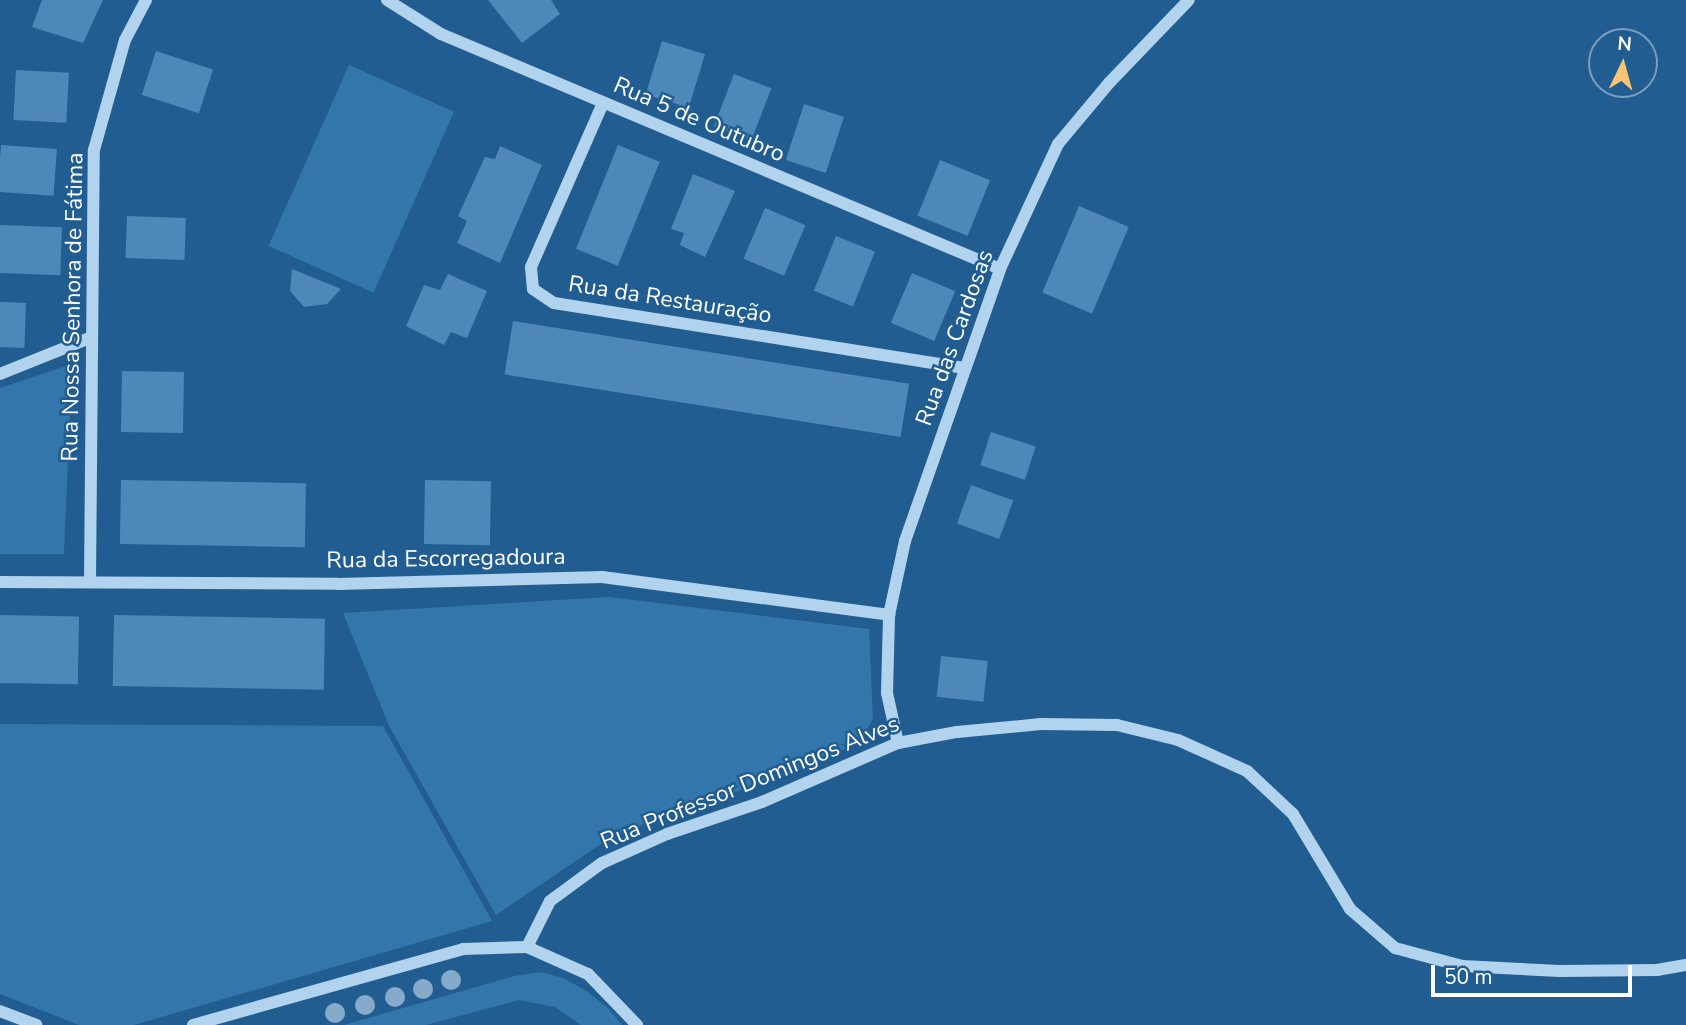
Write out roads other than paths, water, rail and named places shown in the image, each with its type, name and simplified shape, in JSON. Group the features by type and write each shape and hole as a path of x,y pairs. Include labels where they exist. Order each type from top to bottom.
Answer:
{"street":[{"name":"Rua Nossa Senhora de Fátima","path":"90,582 94,150 125,40 146,0"},
{"name":"Rua 5 de Outubro","path":"387,0 441,34 1000,269"},
{"name":"Rua das Cardosas","path":"898,743 887,693 889,615 905,541 963,368 1000,269 1058,144 1109,83 1189,0"},
{"name":"Rua da Restauração","path":"603,103 531,267 533,289 554,303 963,368"},
{"path":"0,374 92,337"},
{"name":"Rua da Escorregadoura","path":"0,582 338,583 601,577 889,615"},
{"name":"Rua Professor Domingos Alves","path":"527,947 550,901 602,863 667,834 762,802 898,743 957,732 1041,724 1117,725 1178,740 1247,771 1293,814 1350,909 1395,948 1462,965 1548,971 1657,971 1686,965"},
{"path":"193,1025 463,949 527,947 588,974 637,1025"},
{"path":"0,1011 36,1025"}]}
